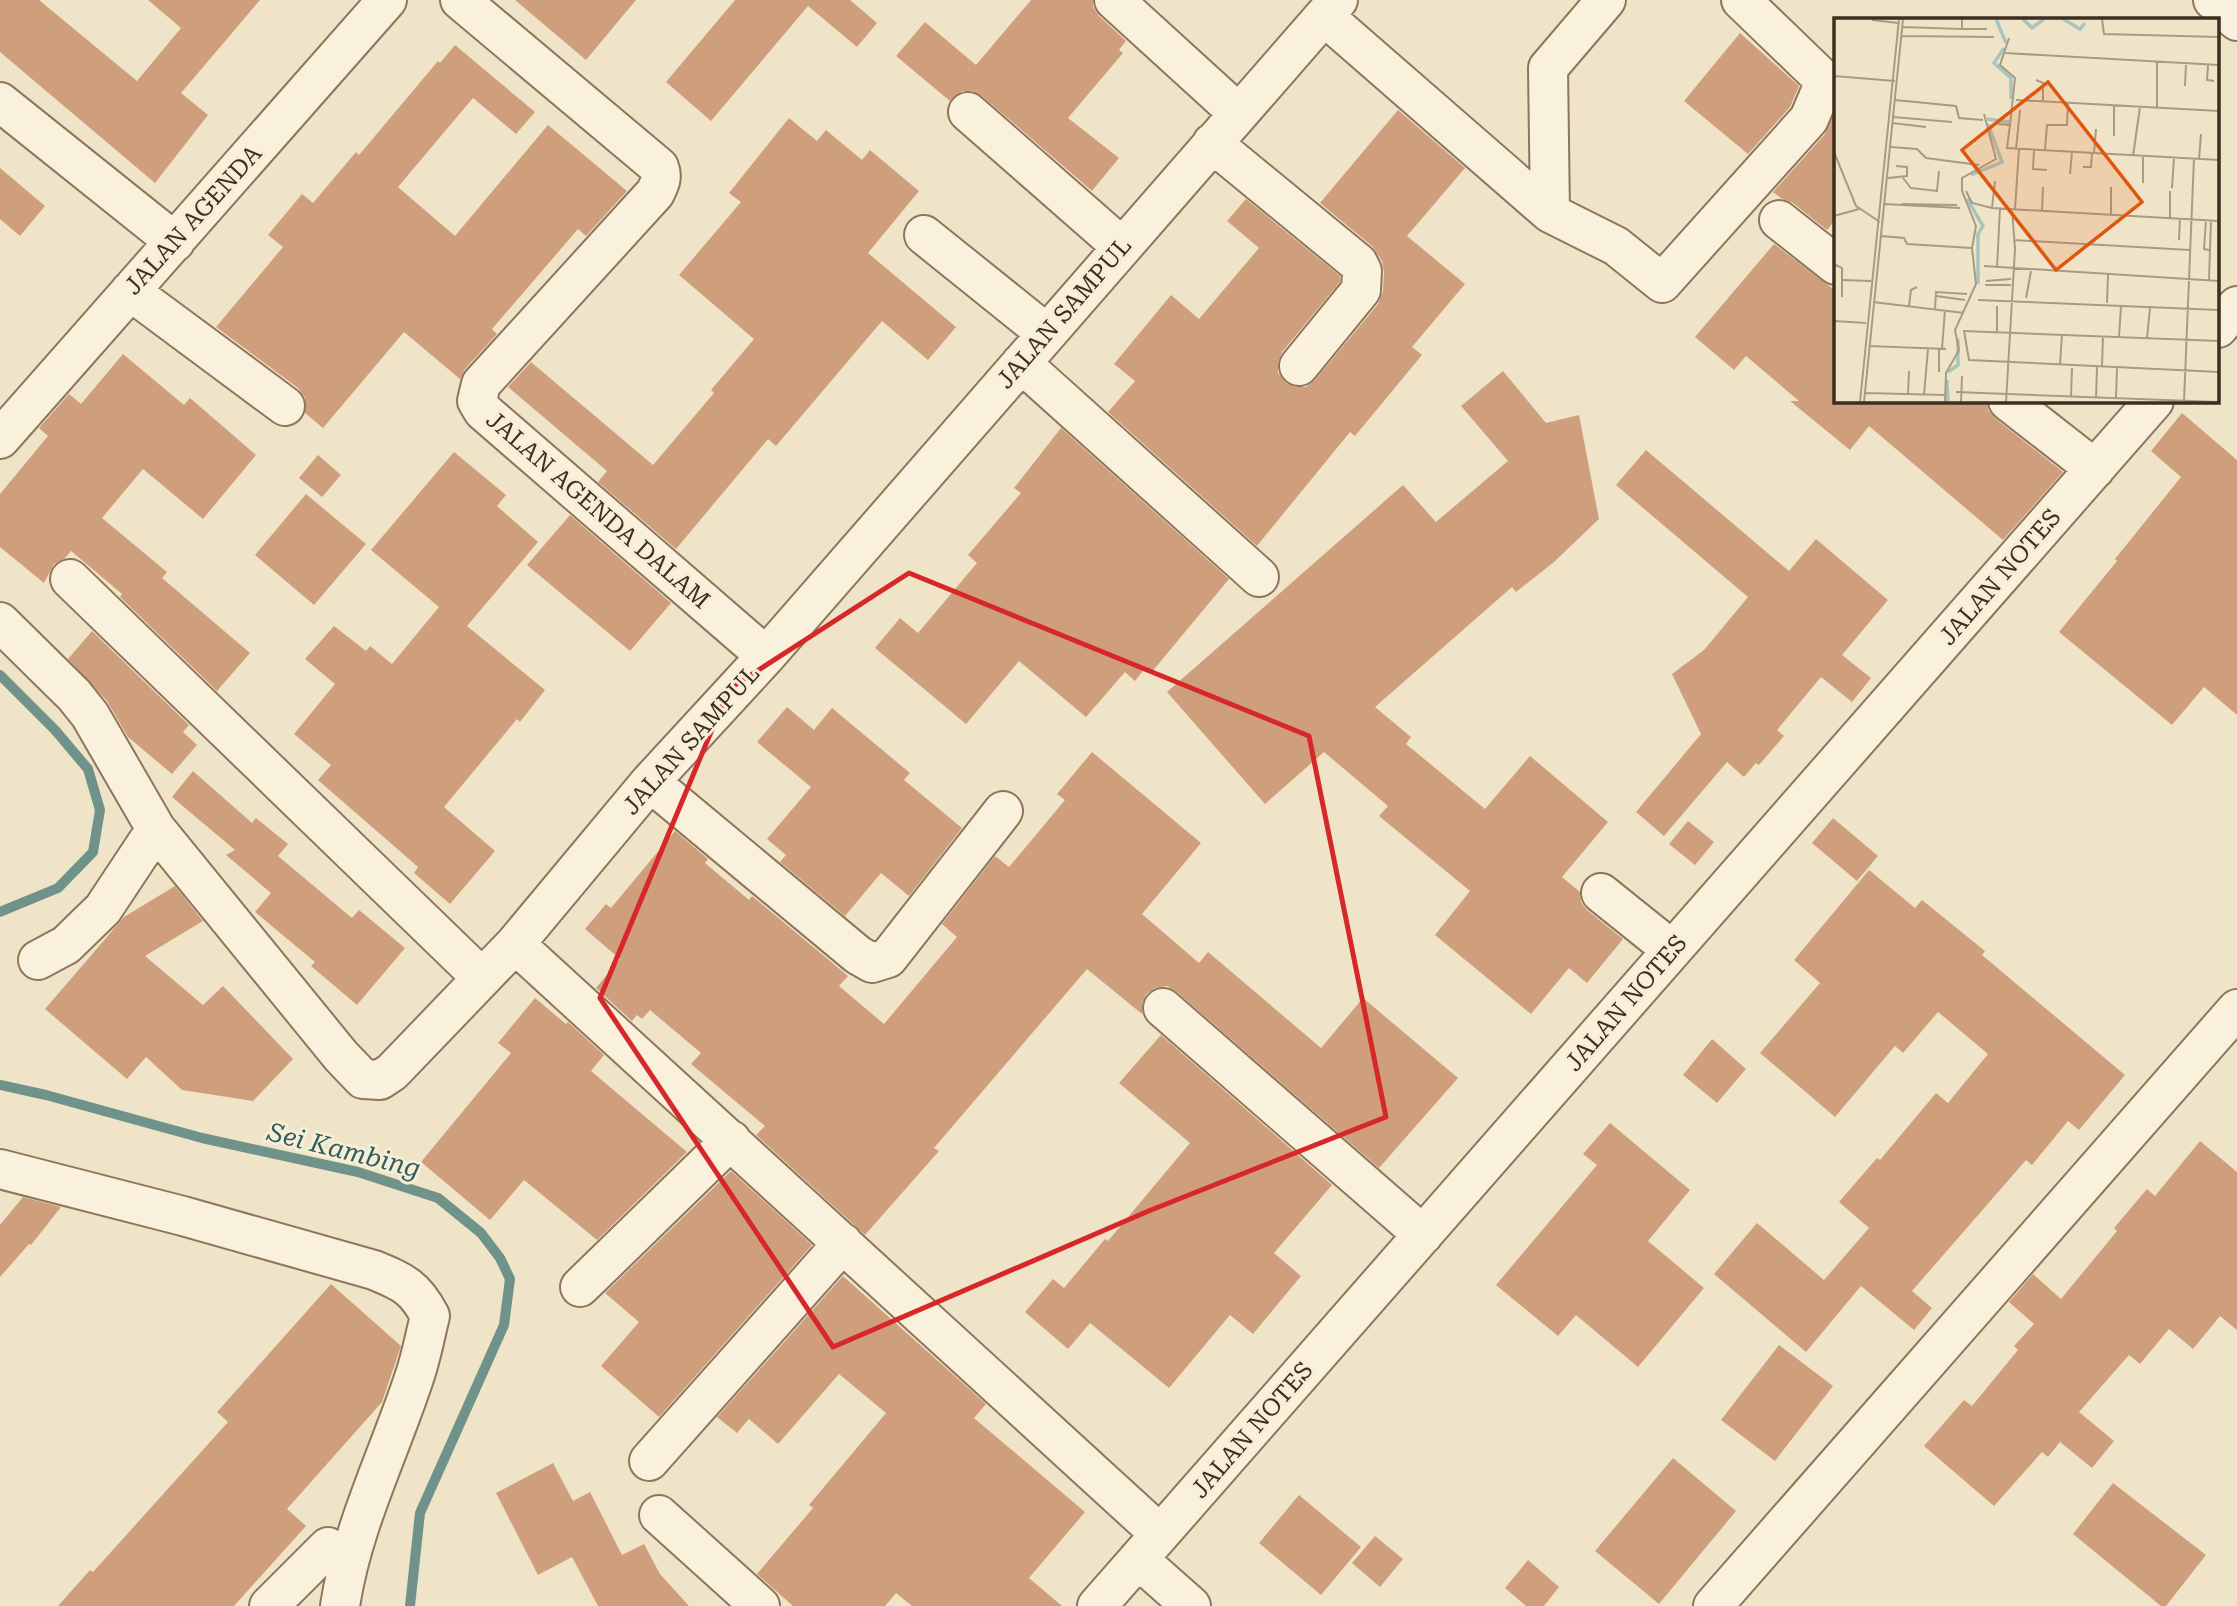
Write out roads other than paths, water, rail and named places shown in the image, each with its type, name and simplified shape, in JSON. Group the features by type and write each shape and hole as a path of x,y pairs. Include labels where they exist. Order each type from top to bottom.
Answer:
{"street":[{"name":"JALAN AGENDA","path":"0,439 387,0"},
{"name":"JALAN AGENDA DALAM","path":"460,0 659,167 661,172 661,180 655,193 481,384 477,401 483,411 766,656"},
{"path":"1114,0 1238,113"},
{"path":"1550,213 1548,68 1606,0"},
{"path":"1331,8 1550,213 1616,246 1662,282 1809,119 1825,81 1741,0"},
{"path":"2213,0 2237,21"},
{"name":"JALAN SAMPUL","path":"156,828 341,1056 363,1079 380,1080 392,1072 515,944 650,782 766,656 1331,8"},
{"path":"0,102 175,242"},
{"path":"968,112 1122,247"},
{"path":"1212,143 1358,263 1362,271 1361,289 1298,366"},
{"path":"1779,220 1834,263"},
{"path":"924,235 1046,333"},
{"path":"2220,290 2237,305 2220,326"},
{"path":"130,291 285,406"},
{"path":"1021,363 1259,576"},
{"path":"2009,402 2095,469"},
{"name":"JALAN NOTES","path":"1097,1606 2153,402"},
{"path":"70,579 482,978"},
{"path":"0,622 74,695 90,715 156,828 103,909 66,945 38,960"},
{"path":"650,782 872,963 888,958 1003,811"},
{"path":"1601,892 1672,950"},
{"path":"515,944 844,1243 1149,1547 1191,1606"},
{"path":"1163,1008 1423,1235"},
{"path":"1713,1606 2237,1009"},
{"path":"580,1287 730,1140"},
{"path":"0,1169 183,1216 374,1270 403,1282 420,1296 430,1316 415,1376 377,1474 345,1574 340,1606"},
{"path":"649,1461 844,1243"},
{"path":"659,1515 760,1606"},
{"path":"269,1606 328,1547"}],"waterway":[{"name":"Sei Kambing","path":"0,675 55,730 88,769 100,810 93,852 58,888 0,912"},
{"name":"Sei Kambing","path":"0,1085 202,1138 358,1172 438,1198 481,1233 500,1258 510,1279 504,1325 420,1513 410,1606"}]}
